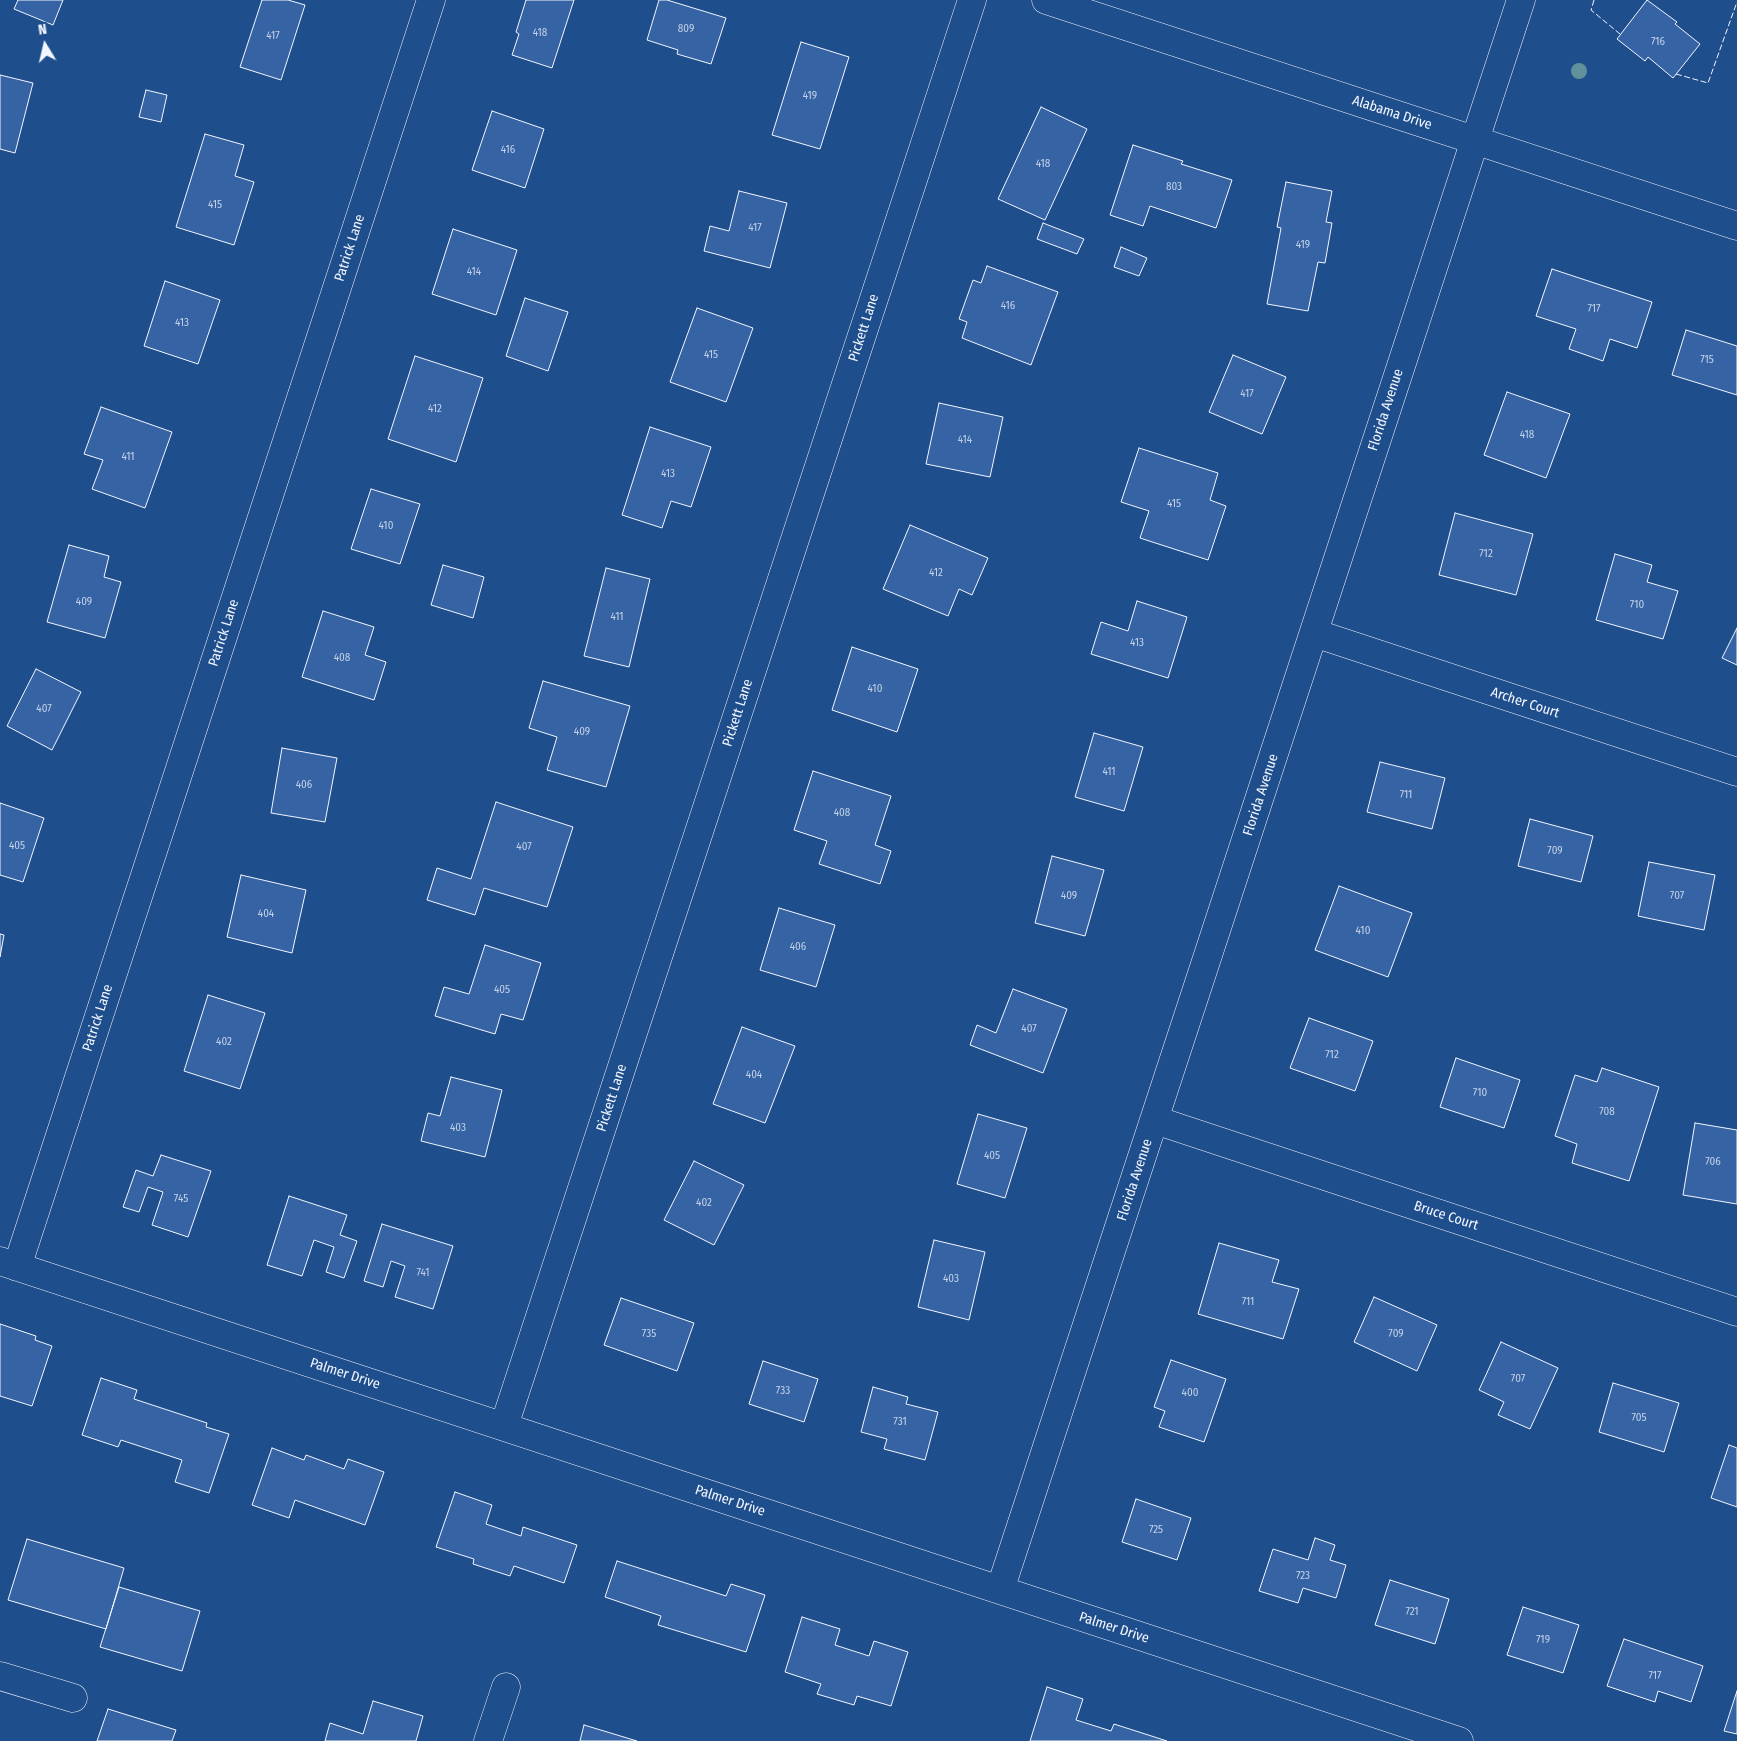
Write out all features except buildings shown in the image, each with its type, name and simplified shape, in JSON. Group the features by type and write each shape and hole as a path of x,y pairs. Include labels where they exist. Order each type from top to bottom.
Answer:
{"street":[{"name":"Patrick Lane","path":"8,1264 432,0"},
{"name":"Pickett Lane","path":"504,1426 972,0"},
{"name":"Alabama Drive","path":"1046,0 1737,226"},
{"name":"Florida Avenue","path":"1000,1590 1521,0"},
{"name":"Archer Court","path":"1314,633 1737,772"},
{"name":"Bruce Court","path":"1155,1120 1737,1312"},
{"name":"Palmer Drive","path":"8,1264 1459,1741"},
{"path":"0,1676 73,1698"},
{"path":"488,1741 506,1687"}],"fence":[{"path":"1594,0 1591,10 1620,34"},
{"path":"1676,74 1708,83 1737,2"}]}
